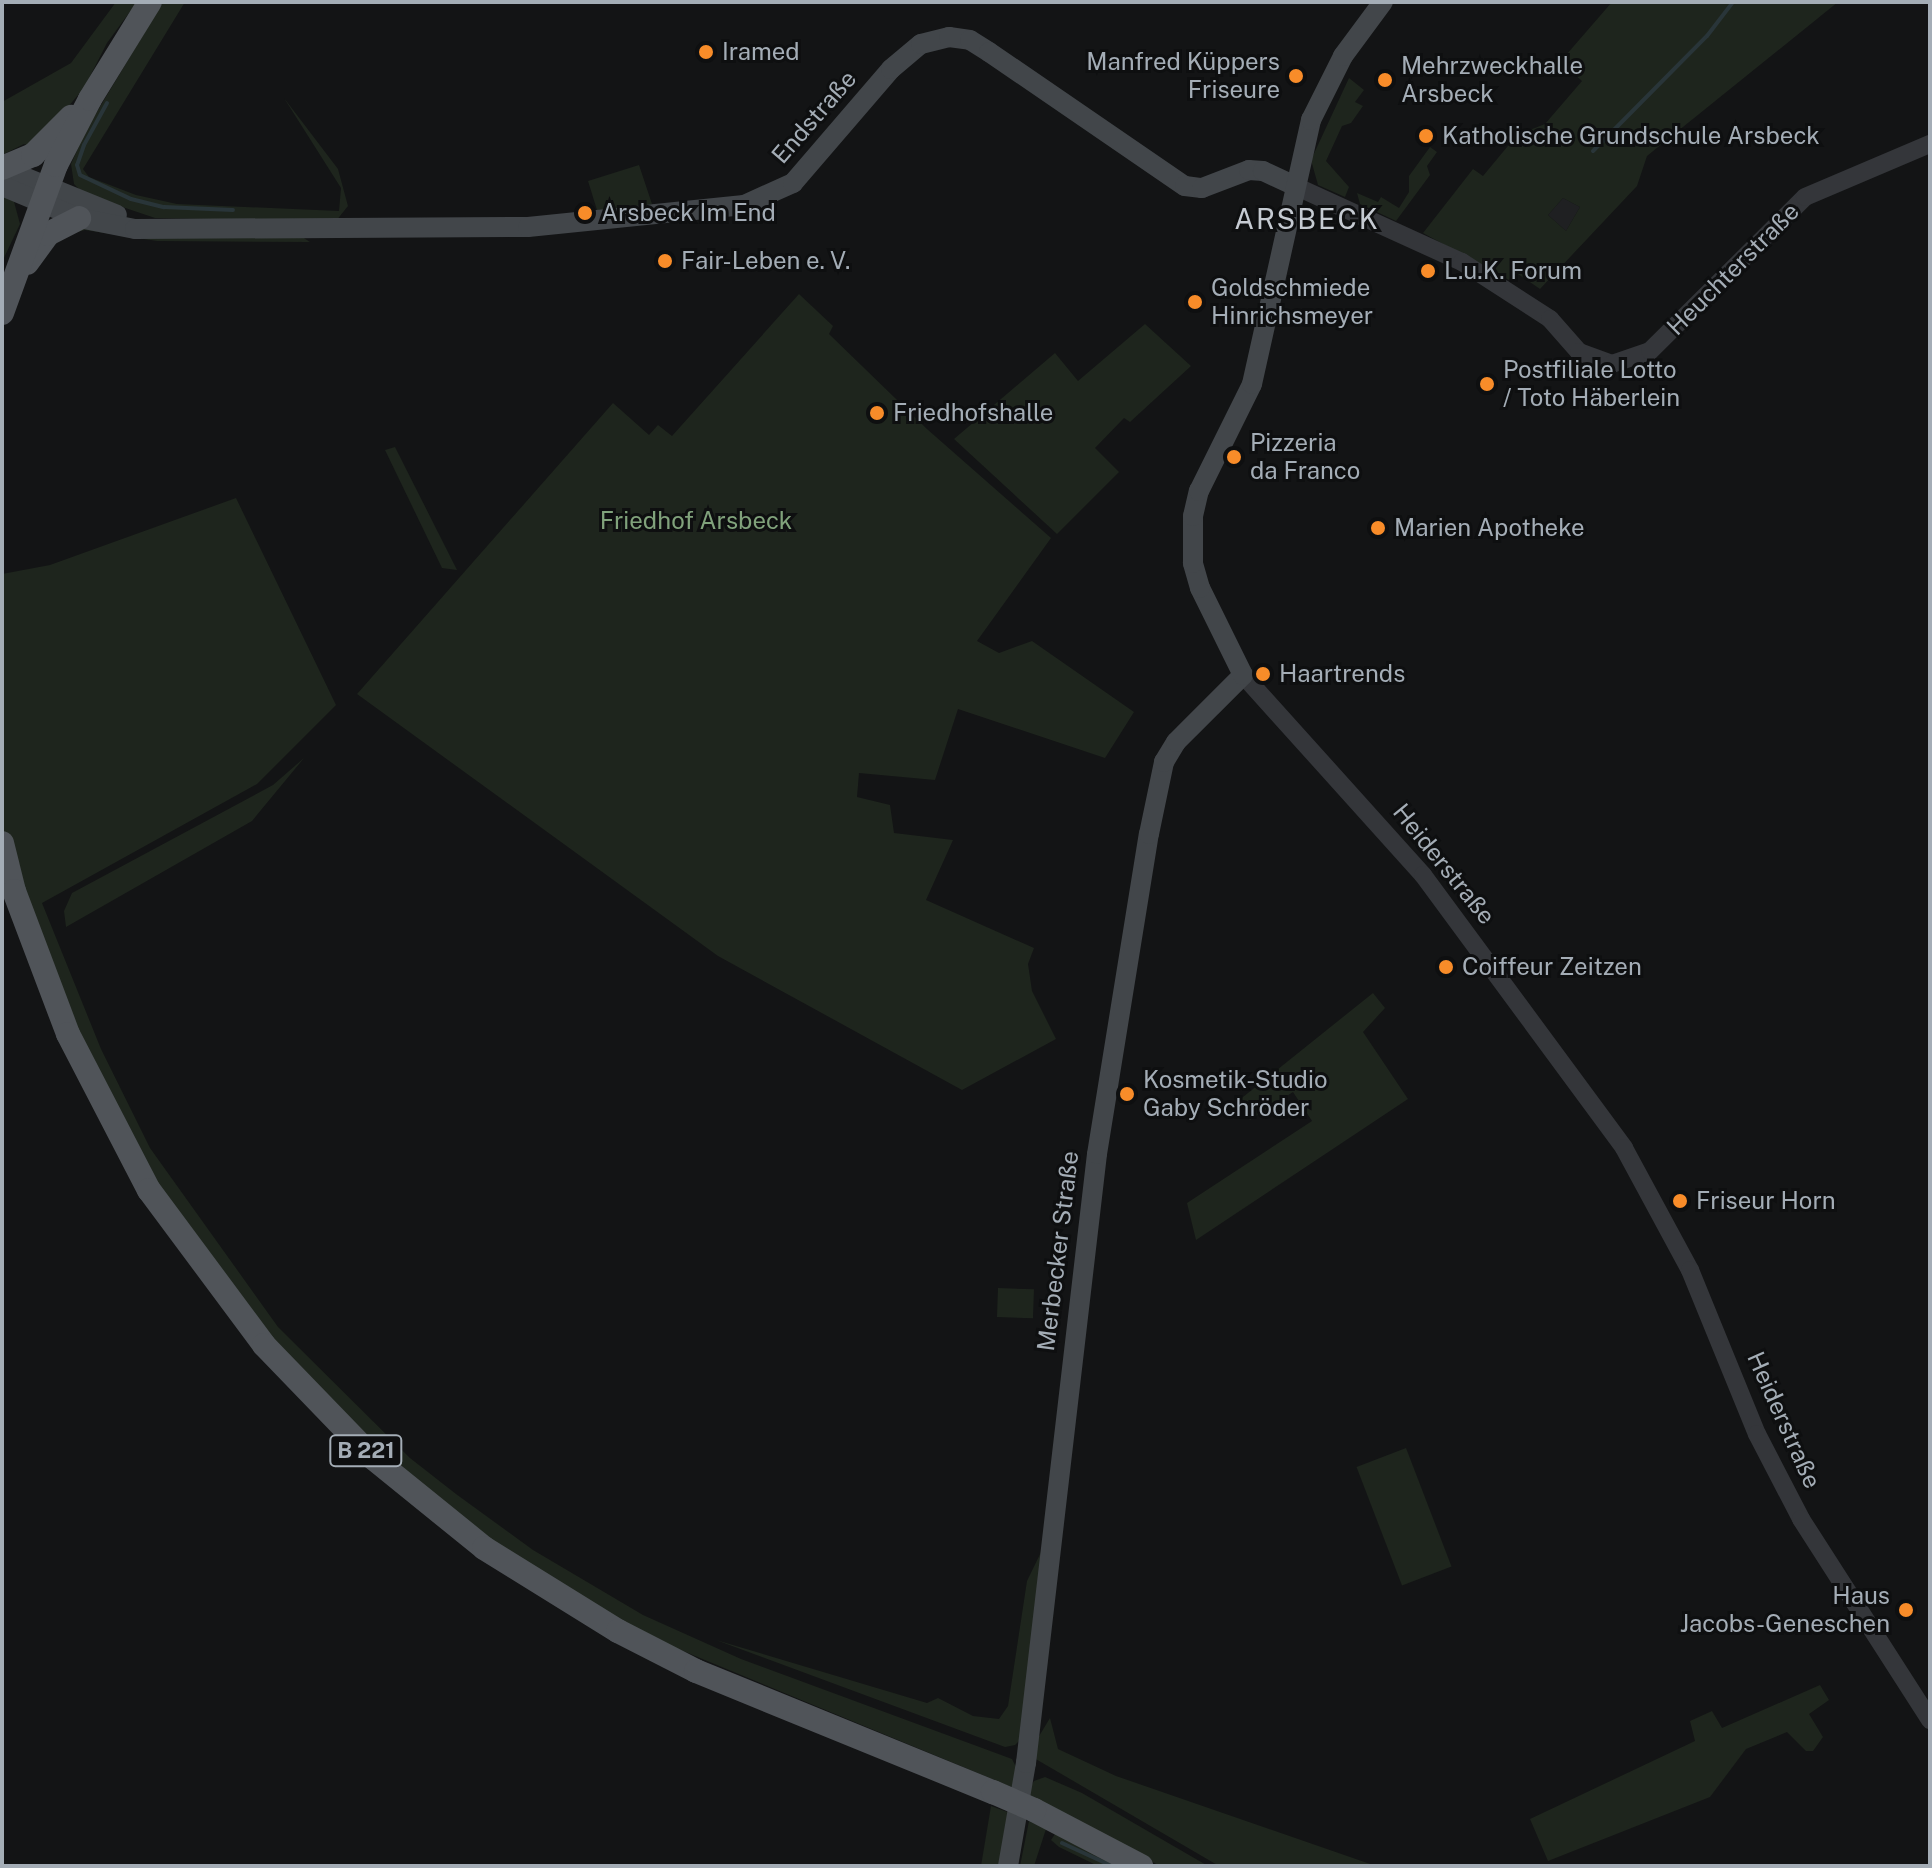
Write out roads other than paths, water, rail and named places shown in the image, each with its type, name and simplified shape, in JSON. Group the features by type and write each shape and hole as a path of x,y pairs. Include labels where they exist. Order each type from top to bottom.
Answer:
{"main road":[{"path":"4,306 44,194 90,99 150,2"},
{"name":"Heiderstraße","path":"1243,675 1200,588 1193,563 1193,516 1199,491 1252,384 1269,327 1295,186 1319,100 1343,56 1383,2"},
{"name":"Endstraße","path":"167,228 557,226 744,205 779,192 799,177 911,51 932,39 949,37 970,40 1185,186 1202,188 1249,170 1263,171 1295,186"},
{"path":"2,168 41,149 90,99"},
{"path":"2,168 79,218 135,229 167,228"},
{"path":"2,186 44,194 167,228"},
{"path":"4,306 38,244 79,218"},
{"name":"Merbecker Straße","path":"1008,1866 1026,1763 1095,1169 1149,834 1164,762 1176,742 1243,675"},
{"name":"B 221","path":"2,843 14,891 68,1034 149,1190 264,1345 373,1458 484,1548 644,1645 1034,1810 1141,1866"}],"street":[{"name":"Heuchterstraße","path":"1295,186 1462,262 1550,319 1579,352 1612,364 1650,351 1805,197 1930,144"},
{"name":"Heiderstraße","path":"1243,675 1423,875 1611,1128 1690,1270 1757,1434 1801,1519 1930,1720"}],"waterway":[{"path":"1593,151 1707,36 1733,2"},
{"path":"107,103 84,145 77,165 80,175 131,199 164,207 233,210"},
{"path":"1062,1843 1112,1866"}],"place":[{"name":"Iramed","path":"706,52"},
{"name":"Manfred Küppers Friseure","path":"1296,76"},
{"name":"Mehrzweckhalle Arsbeck","path":"1385,80"},
{"name":"Katholische Grundschule Arsbeck","path":"1426,136"},
{"name":"Arsbeck Im End","path":"585,213"},
{"name":"Fair-Leben e. V.","path":"665,261"},
{"name":"L.u.K. Forum","path":"1428,271"},
{"name":"Goldschmiede Hinrichsmeyer","path":"1195,302"},
{"name":"Postfiliale Lotto / Toto Häberlein","path":"1487,384"},
{"name":"Friedhofshalle","path":"877,413"},
{"name":"Pizzeria da Franco","path":"1234,457"},
{"name":"Marien Apotheke","path":"1378,528"},
{"name":"Haartrends","path":"1263,674"},
{"name":"Coiffeur Zeitzen","path":"1446,967"},
{"name":"Kosmetik-Studio Gaby Schröder","path":"1127,1094"},
{"name":"Friseur Horn","path":"1680,1201"},
{"name":"Haus Jacobs-Geneschen","path":"1906,1610"}],"district":[{"name":"ARSBECK","path":"1307,219"}],"park label":[{"name":"Friedhof Arsbeck","path":"696,521"}]}
